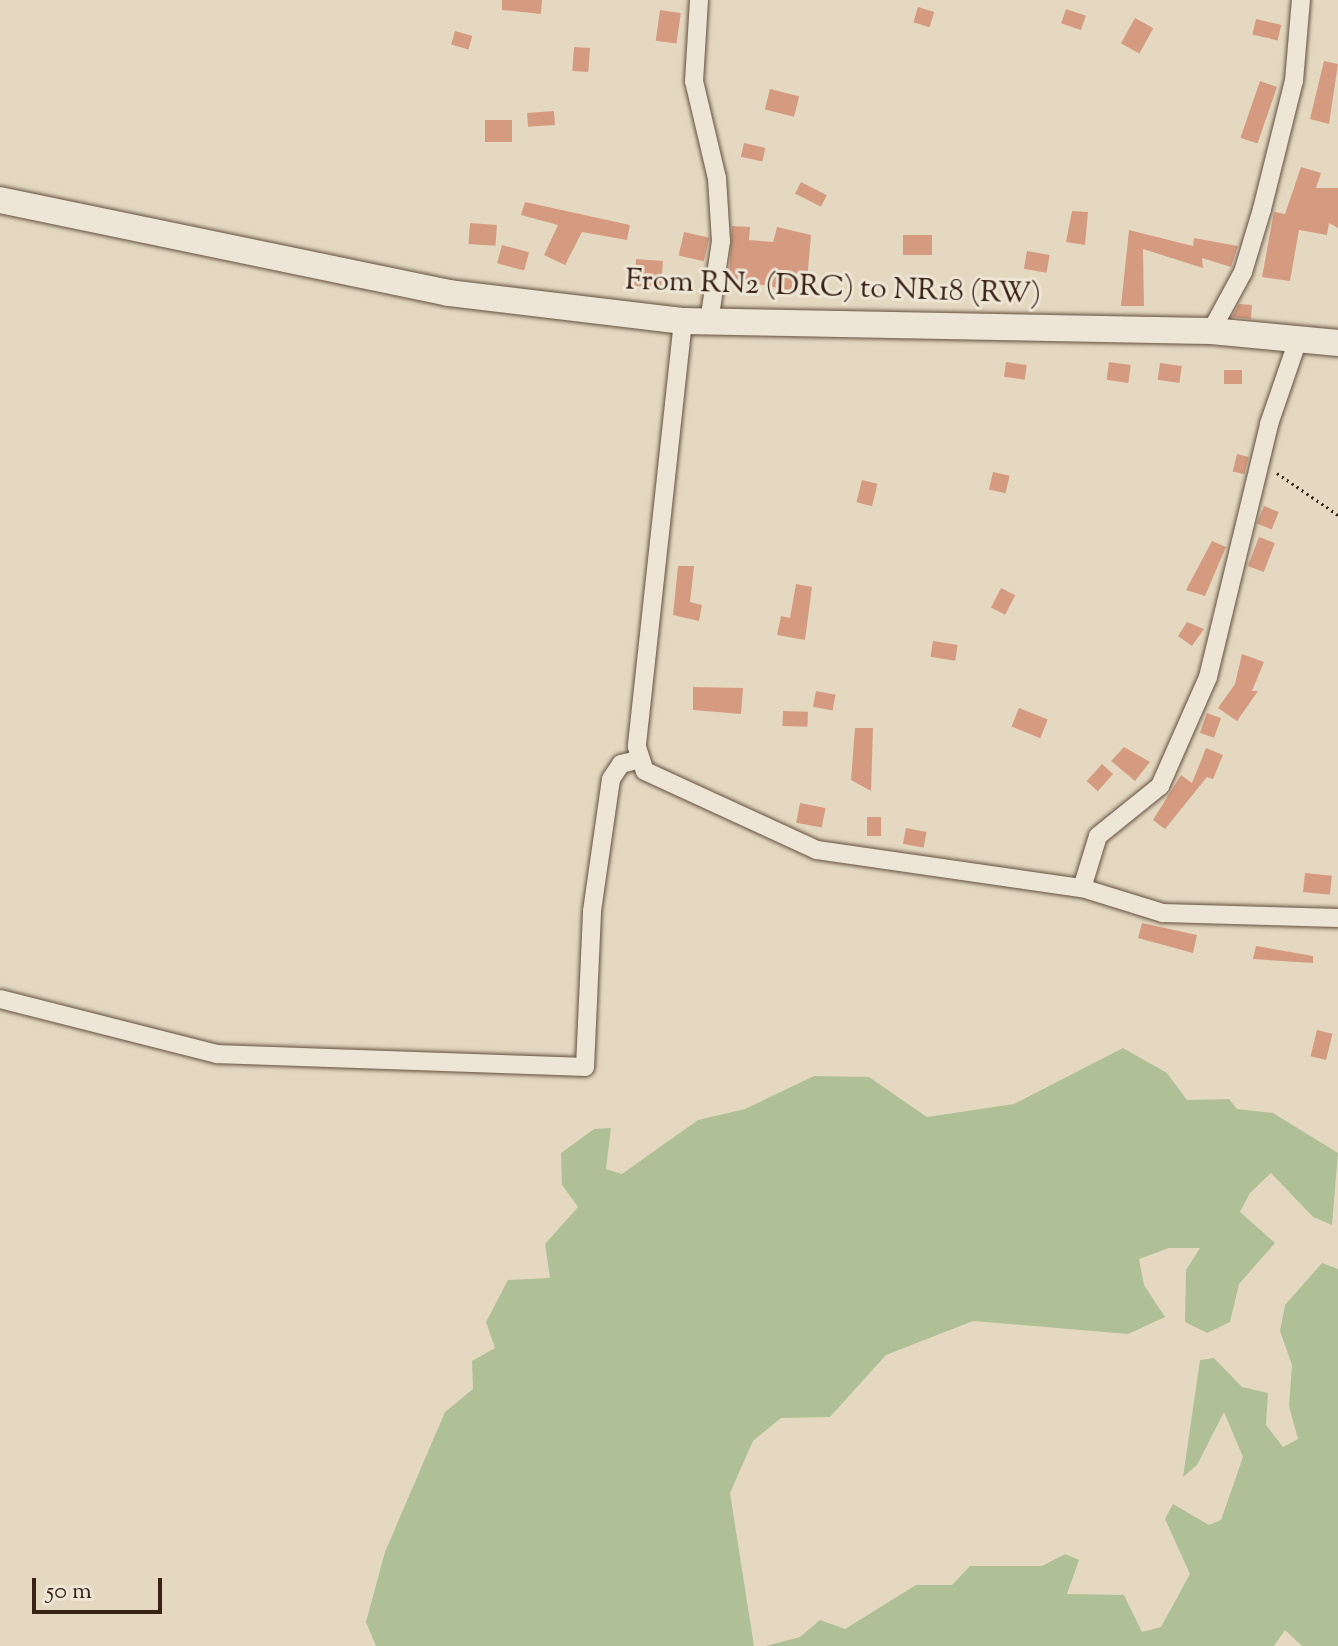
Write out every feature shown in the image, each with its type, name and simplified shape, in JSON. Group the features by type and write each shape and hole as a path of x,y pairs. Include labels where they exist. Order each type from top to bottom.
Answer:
{"main road":[{"name":"From RN2 (DRC) to NR18 (RW)","path":"0,200 434,290 683,321 1211,331 1338,343"}],"street":[{"path":"699,0 694,81 717,178 721,241 709,322"},
{"path":"1211,331 1243,272 1262,209 1294,81 1301,0"},
{"path":"683,321 637,760 645,771 817,850 1082,888 1163,913 1338,918"},
{"path":"1082,888 1098,836 1160,786 1208,677 1298,340"},
{"path":"0,999 217,1054 585,1067 592,911 611,779 621,764 637,760"}],"path":[{"path":"1263,466 1338,515"}],"green space":[{"path":"1123,1048 1167,1073 1187,1100 1229,1099 1237,1109 1273,1113 1338,1153 1332,1225 1313,1217 1271,1173 1250,1193 1240,1212 1275,1243 1239,1284 1230,1322 1207,1333 1185,1322 1186,1270 1200,1248 1169,1248 1139,1259 1144,1285 1165,1317 1128,1334 973,1321 886,1355 830,1417 781,1418 753,1441 730,1493 754,1646 376,1646 366,1622 385,1552 445,1412 473,1389 472,1361 495,1348 486,1322 508,1280 550,1278 545,1244 578,1207 562,1185 561,1153 594,1129 611,1128 606,1169 622,1174 698,1120 745,1109 814,1076 869,1077 927,1117 1014,1104"},
{"path":"1322,1263 1338,1269 1338,1646 1302,1646 1285,1630 1274,1646 766,1646 800,1637 820,1620 845,1629 916,1585 952,1585 970,1566 1042,1566 1065,1554 1079,1560 1067,1594 1124,1595 1142,1632 1161,1627 1190,1574 1165,1519 1173,1504 1209,1525 1221,1520 1243,1457 1224,1412 1197,1465 1183,1477 1200,1360 1214,1358 1242,1387 1268,1393 1266,1425 1283,1447 1298,1439 1289,1406 1292,1365 1280,1331 1285,1305"}],"building":[{"path":"502,0 542,0 541,14 502,10"},
{"path":"918,7 934,12 930,27 913,22"},
{"path":"1066,9 1086,16 1081,30 1061,23"},
{"path":"660,10 681,13 676,44 656,41"},
{"path":"1135,18 1153,28 1139,54 1121,43"},
{"path":"1256,19 1281,25 1278,40 1252,35"},
{"path":"455,31 472,36 468,49 451,44"},
{"path":"574,47 590,48 588,72 572,71"},
{"path":"1324,61 1338,64 1329,124 1310,119"},
{"path":"1260,81 1277,87 1257,144 1240,138"},
{"path":"770,89 799,96 794,117 765,109"},
{"path":"554,111 555,125 528,127 527,113"},
{"path":"485,120 512,120 512,142 485,142"},
{"path":"744,143 765,148 762,162 741,157"},
{"path":"1301,167 1321,173 1316,188 1338,188 1338,228 1329,223 1327,235 1299,230 1290,281 1262,277 1274,212 1285,214"},
{"path":"801,182 827,195 821,207 795,194"},
{"path":"525,202 630,225 627,240 582,232 565,265 544,255 558,225 521,215"},
{"path":"1072,211 1088,212 1085,245 1066,242"},
{"path":"470,223 497,225 495,246 469,244"},
{"path":"732,226 750,227 749,240 773,242 777,227 811,235 806,293 729,279"},
{"path":"1129,230 1193,246 1194,238 1238,246 1231,267 1202,258 1203,268 1143,249 1144,306 1121,306"},
{"path":"684,232 709,238 704,261 679,255"},
{"path":"903,235 932,235 932,255 903,255"},
{"path":"502,245 529,252 524,271 497,263"},
{"path":"1027,251 1050,255 1047,273 1024,269"},
{"path":"636,259 663,261 661,288 634,286"},
{"path":"1239,304 1252,305 1251,319 1232,317"},
{"path":"1006,362 1027,365 1025,380 1004,377"},
{"path":"1109,362 1131,365 1128,383 1106,380"},
{"path":"1160,363 1182,366 1179,383 1158,380"},
{"path":"1224,370 1242,370 1242,384 1224,384"},
{"path":"1237,454 1249,457 1244,474 1233,471"},
{"path":"993,472 1010,476 1006,493 989,490"},
{"path":"862,480 878,484 872,506 856,502"},
{"path":"1264,506 1279,512 1272,530 1257,524"},
{"path":"1259,537 1275,543 1264,572 1248,566"},
{"path":"1212,541 1226,547 1205,596 1186,590"},
{"path":"678,566 694,566 690,602 702,605 699,621 673,615"},
{"path":"796,584 812,587 805,640 777,635 781,616 790,618"},
{"path":"1001,588 1015,595 1005,615 991,608"},
{"path":"1187,622 1204,629 1192,646 1178,636"},
{"path":"933,641 958,645 955,661 930,657"},
{"path":"1242,654 1264,662 1252,691 1258,691 1237,721 1218,708 1235,684"},
{"path":"693,687 743,688 741,714 693,710"},
{"path":"816,691 836,695 833,711 813,707"},
{"path":"1019,708 1048,720 1040,738 1012,727"},
{"path":"783,711 808,712 807,727 782,726"},
{"path":"1207,713 1221,718 1214,738 1200,733"},
{"path":"855,728 873,728 871,791 851,780"},
{"path":"1124,747 1150,762 1135,781 1111,761"},
{"path":"1206,748 1223,755 1213,779 1207,777 1165,829 1153,820 1181,775 1192,783"},
{"path":"1102,764 1113,774 1098,791 1087,781"},
{"path":"800,803 826,808 822,828 796,823"},
{"path":"867,817 881,817 881,836 867,836"},
{"path":"906,828 927,832 924,848 903,844"},
{"path":"1305,873 1332,876 1330,895 1303,892"},
{"path":"1142,923 1197,935 1193,953 1138,938"},
{"path":"1256,946 1313,956 1313,963 1253,959"},
{"path":"1317,1030 1333,1034 1326,1060 1310,1056"}]}
